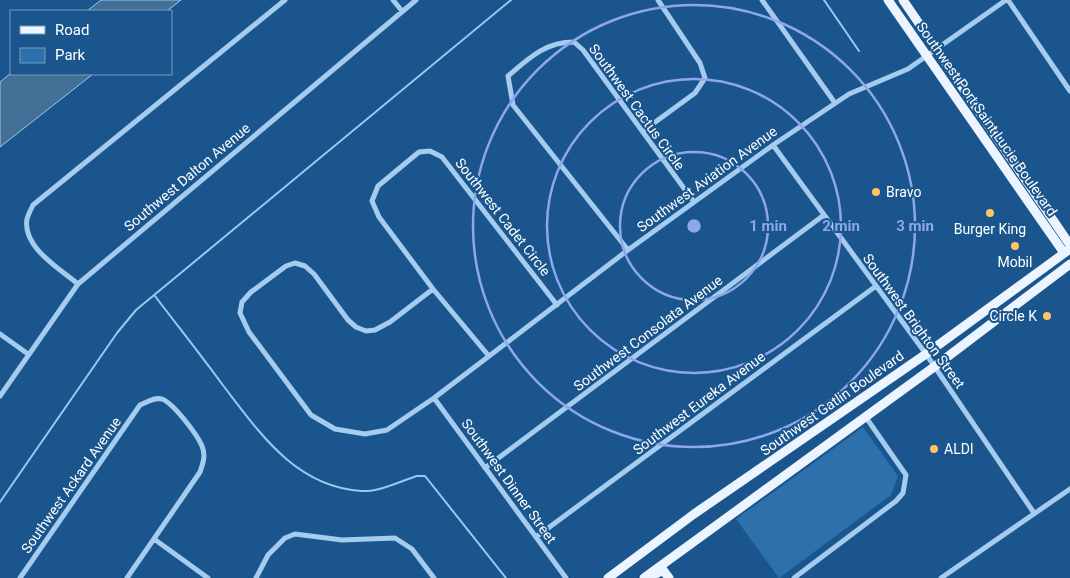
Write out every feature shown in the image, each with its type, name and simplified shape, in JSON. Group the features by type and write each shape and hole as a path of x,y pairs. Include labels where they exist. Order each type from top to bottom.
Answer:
{"main road":[{"name":"Southwest Port Saint Lucie Boulevard","path":"888,0 1067,251"},
{"name":"Southwest Port Saint Lucie Boulevard","path":"903,0 1070,245"},
{"name":"Southwest Gatlin Boulevard","path":"608,578 694,514 926,354 1067,251"},
{"name":"Southwest Gatlin Boulevard","path":"644,578 1070,264"},
{"path":"616,578 630,567 637,556"},
{"path":"669,559 669,569 676,578"},
{"path":"650,578 661,570 669,578"}],"street":[{"path":"78,284 37,250 28,234 27,220 33,205 285,0"},
{"path":"393,0 402,11"},
{"name":"Southwest Dalton Avenue","path":"0,396 78,284 416,0"},
{"path":"643,131 695,93 705,78 700,64 658,0"},
{"path":"762,0 835,102"},
{"path":"1007,0 1070,91"},
{"name":"Southwest Aviation Avenue","path":"433,289 390,322 375,330 366,331 356,327 348,320 314,274 305,266 295,264 281,269 251,292 240,308 242,321 278,373 311,415 335,428 365,434 387,430 434,398 628,250 773,144 849,94 891,78 927,57 1007,0"},
{"name":"Southwest Cactus Circle","path":"628,250 513,105 508,76 528,58 558,42 574,42 583,50 694,202"},
{"name":"Southwest Brighton Street","path":"773,144 926,354 1034,513"},
{"name":"Southwest Cadet Circle","path":"488,355 433,289 379,217 372,201 378,186 418,152 430,151 442,157 557,305"},
{"name":"Southwest Consolata Avenue","path":"485,468 824,215"},
{"name":"Southwest Eureka Avenue","path":"536,538 876,286"},
{"path":"0,334 28,354"},
{"name":"Southwest Ackard Avenue","path":"20,578 140,405 154,398 170,404 202,446 204,460 200,472 154,540"},
{"name":"Southwest Dinner Street","path":"434,398 566,578"},
{"path":"794,578 896,501 903,493 906,475 865,416"},
{"path":"941,578 1070,488"},
{"path":"256,578 268,555 285,538 295,534 342,540 395,538 412,549 434,578"},
{"path":"126,578 154,540 208,578"}],"green space":[{"path":"863,427 898,476 891,495 779,578 736,519"}],"shaded area":[{"path":"101,0 181,0 168,10 88,10"},
{"path":"10,74 92,75 0,147 0,82"}],"waterway":[{"path":"0,502 117,333 136,310 511,0"},
{"path":"824,0 859,51"},
{"path":"155,296 250,420 265,438 298,468 317,479 338,487 362,491 376,490 417,476 425,476 506,578"}],"place":[{"name":"Bravo","path":"876,192"},
{"name":"Burger King","path":"990,213"},
{"name":"Mobil","path":"1015,246"},
{"name":"Circle K","path":"1047,316"},
{"name":"ALDI","path":"934,449"}]}
